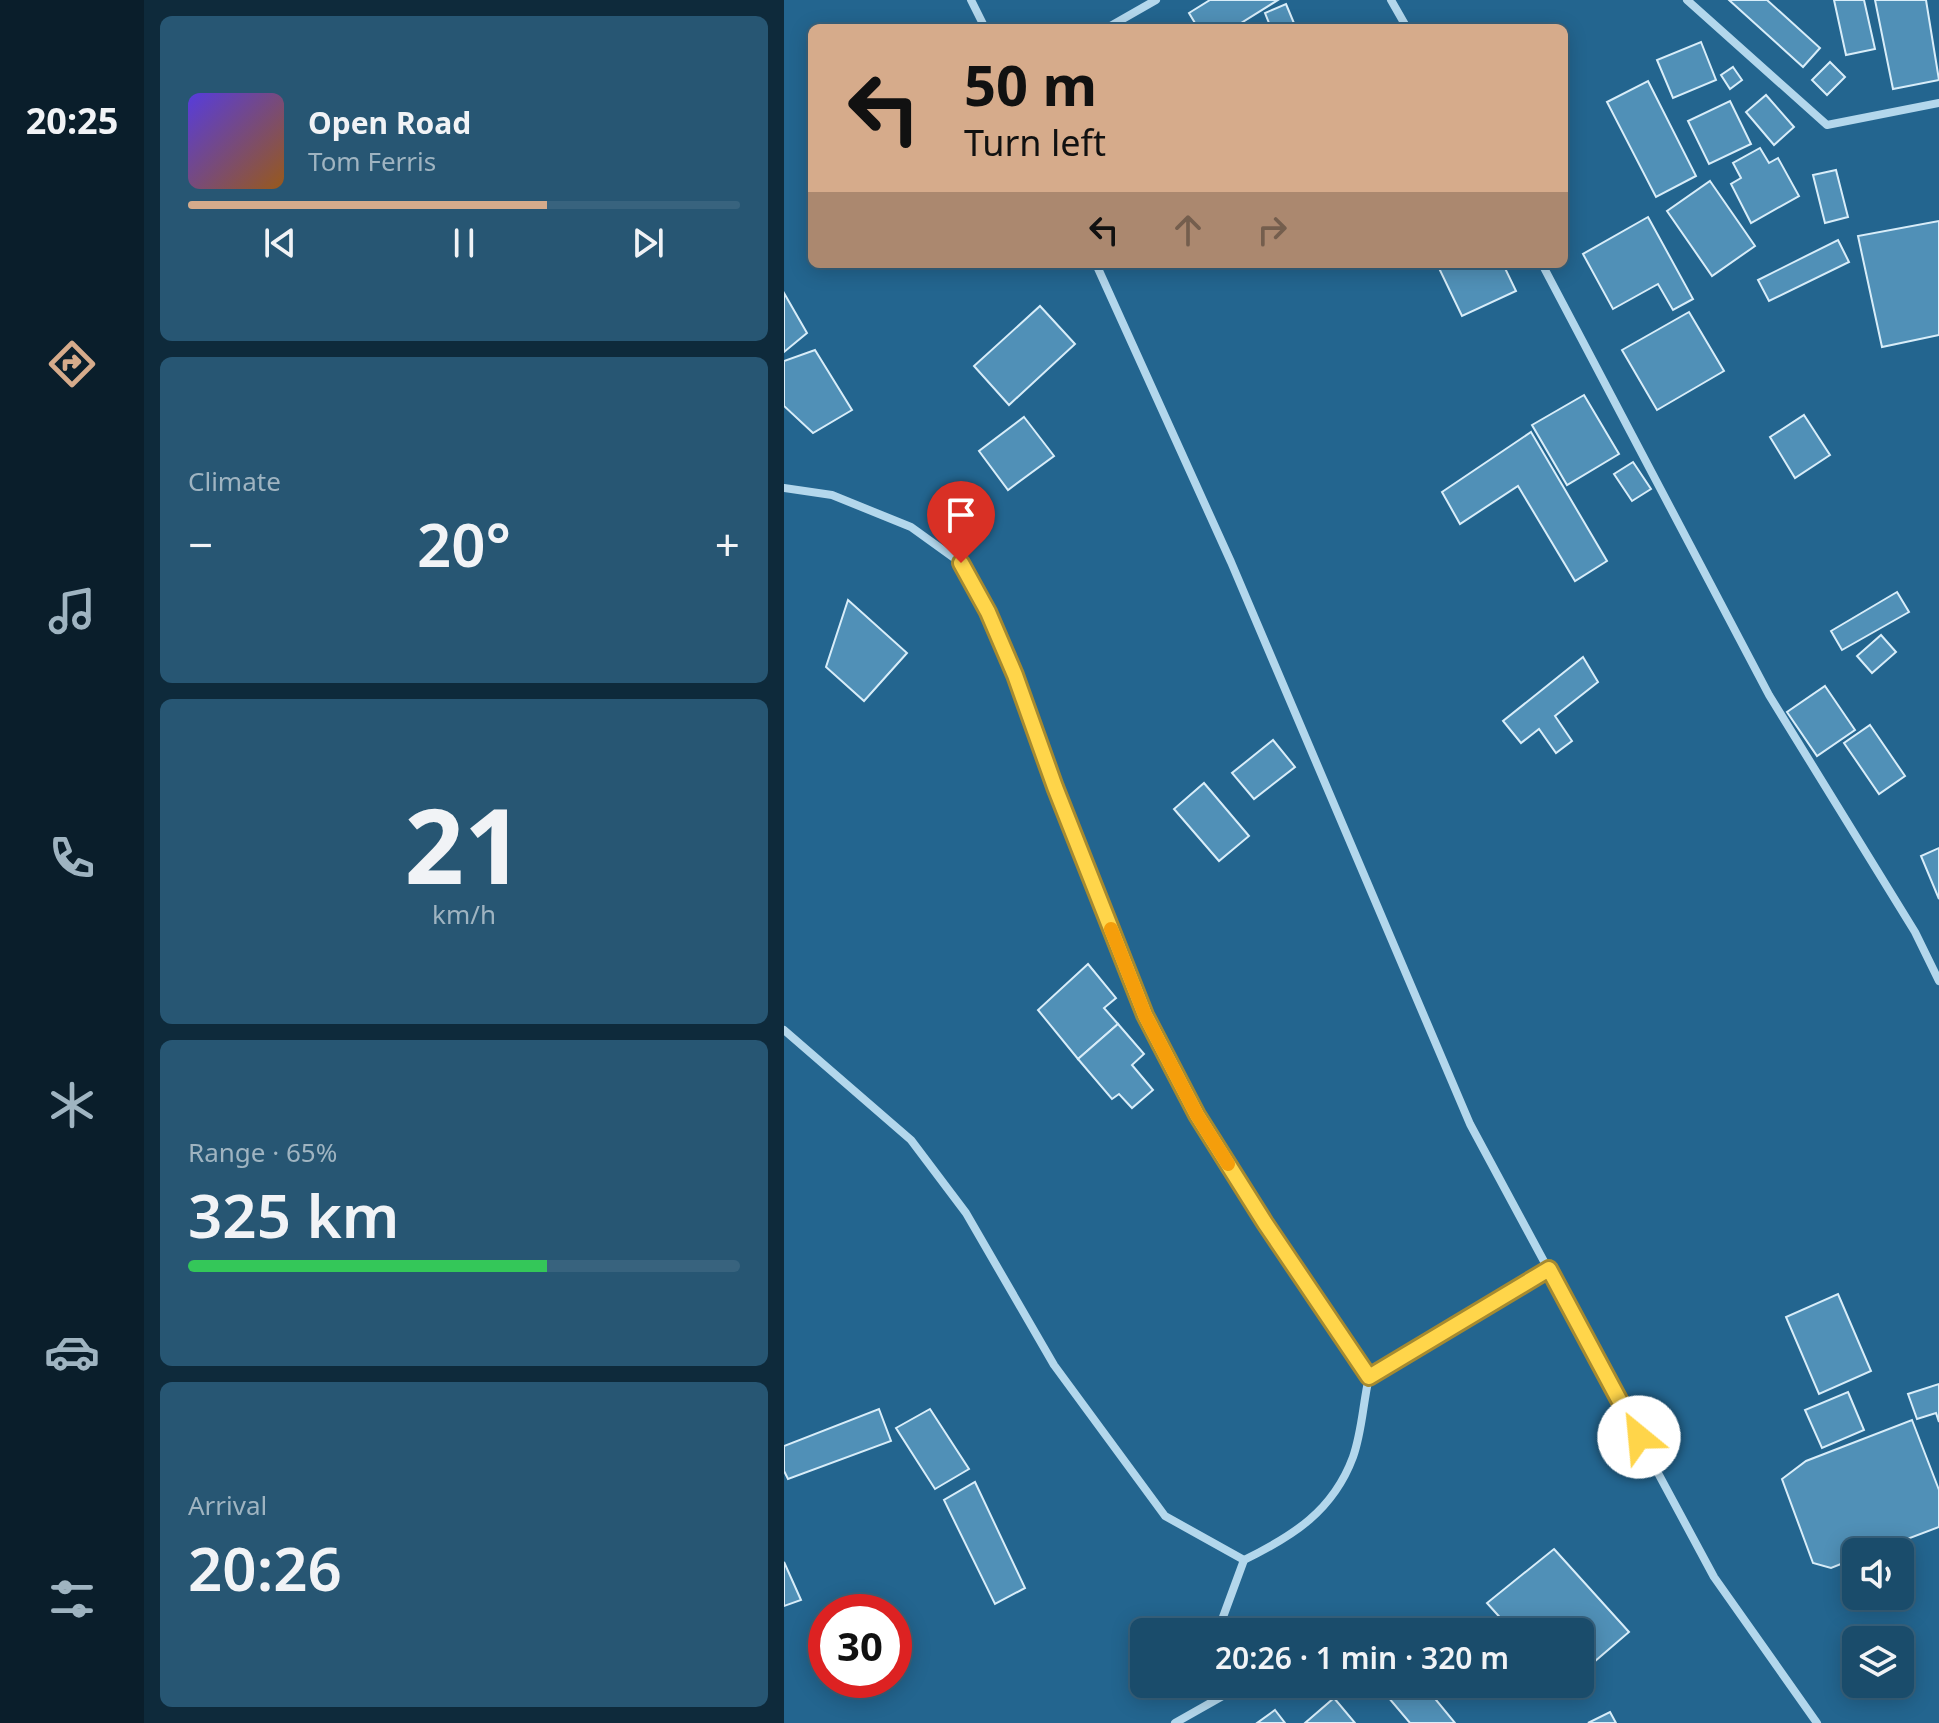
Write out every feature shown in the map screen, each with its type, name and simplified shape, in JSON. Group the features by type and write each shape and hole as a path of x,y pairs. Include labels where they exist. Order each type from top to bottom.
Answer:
{"street":[{"path":"971,0 983,24"},
{"path":"1114,24 1156,0"},
{"path":"1391,0 1405,24"},
{"path":"1687,0 1827,125 1939,103"},
{"path":"1098,268 1231,562 1470,1124 1714,1577 1817,1723"},
{"path":"1544,268 1769,695 1915,932 1939,981"},
{"path":"784,488 832,495 911,527 961,563 988,612 1015,675 1055,787 1145,1015 1197,1115 1265,1223 1369,1377 1353,1456 1330,1501 1283,1541 1244,1560 1223,1618"},
{"path":"784,1030 911,1140 966,1213 1054,1365 1165,1516 1244,1560"},
{"path":"1369,1377 1549,1269"},
{"path":"1175,1723 1219,1698"}],"building":[{"path":"1210,0 1278,0 1239,24 1196,24 1189,13"},
{"path":"1729,0 1767,0 1820,48 1803,67"},
{"path":"1834,0 1864,0 1875,49 1846,55"},
{"path":"1875,0 1926,0 1939,80 1893,89"},
{"path":"1286,4 1294,24 1269,24 1265,13"},
{"path":"1701,42 1716,80 1673,98 1657,60"},
{"path":"1830,62 1845,77 1827,95 1812,80"},
{"path":"1733,67 1742,80 1730,89 1721,75"},
{"path":"1648,81 1696,176 1656,197 1607,102"},
{"path":"1766,95 1794,127 1774,145 1746,112"},
{"path":"1730,101 1751,144 1709,164 1688,121"},
{"path":"1760,148 1769,163 1778,158 1799,196 1751,223 1731,184 1741,178 1733,163"},
{"path":"1836,170 1848,217 1825,223 1813,175"},
{"path":"1710,181 1755,246 1712,276 1667,211"},
{"path":"1648,217 1693,299 1673,310 1658,284 1613,309 1583,254"},
{"path":"1939,221 1939,335 1882,347 1858,236"},
{"path":"1838,240 1849,262 1769,301 1758,280"},
{"path":"1439,268 1505,268 1516,291 1462,316"},
{"path":"784,293 807,333 784,352"},
{"path":"1040,306 1075,344 1009,405 974,366"},
{"path":"1689,312 1724,371 1657,410 1622,350"},
{"path":"815,350 852,410 813,433 784,406 784,361"},
{"path":"1584,395 1619,454 1567,485 1532,425"},
{"path":"1804,415 1830,455 1795,478 1770,437"},
{"path":"1024,417 1054,456 1008,490 979,451"},
{"path":"1531,432 1607,561 1575,581 1518,486 1460,524 1442,492"},
{"path":"1633,462 1651,489 1632,501 1614,474"},
{"path":"1897,592 1909,612 1842,650 1831,631"},
{"path":"848,600 907,653 864,701 826,667"},
{"path":"1881,635 1896,652 1872,673 1857,656"},
{"path":"1583,657 1598,682 1555,716 1572,741 1556,753 1539,729 1521,743 1503,721"},
{"path":"1825,686 1855,730 1817,756 1787,712"},
{"path":"1870,725 1905,776 1879,794 1844,743"},
{"path":"1273,740 1295,767 1254,799 1232,773"},
{"path":"1204,783 1249,836 1219,861 1174,809"},
{"path":"1939,848 1939,899 1921,856"},
{"path":"1088,964 1116,998 1104,1008 1118,1024 1078,1059 1038,1010"},
{"path":"1118,1024 1144,1054 1132,1065 1153,1090 1132,1108 1119,1094 1112,1099 1078,1059"},
{"path":"1838,1294 1871,1371 1819,1394 1786,1317"},
{"path":"1939,1384 1939,1422 1936,1413 1917,1419 1908,1394"},
{"path":"1848,1392 1864,1430 1822,1448 1805,1410"},
{"path":"879,1409 891,1441 788,1479 784,1471 784,1446"},
{"path":"930,1409 969,1469 935,1489 896,1428"},
{"path":"1912,1420 1939,1490 1939,1527 1910,1538 1842,1538 1842,1564 1831,1568 1813,1563 1782,1479 1806,1461"},
{"path":"975,1482 1025,1588 995,1604 944,1500"},
{"path":"1554,1549 1629,1632 1594,1662 1594,1618 1500,1618 1487,1603"},
{"path":"784,1562 801,1600 784,1606"},
{"path":"1334,1698 1355,1723 1305,1723"},
{"path":"1389,1698 1434,1698 1455,1723 1410,1723"},
{"path":"1275,1710 1285,1723 1257,1723"},
{"path":"1610,1712 1616,1723 1588,1723"}],"slow traffic":[{"path":"1111,929 1145,1015 1197,1115 1228,1164"}],"route":[{"path":"961,563 988,612 1015,675 1055,787 1145,1015 1197,1115 1265,1223 1369,1377 1549,1269 1639,1437"}]}
